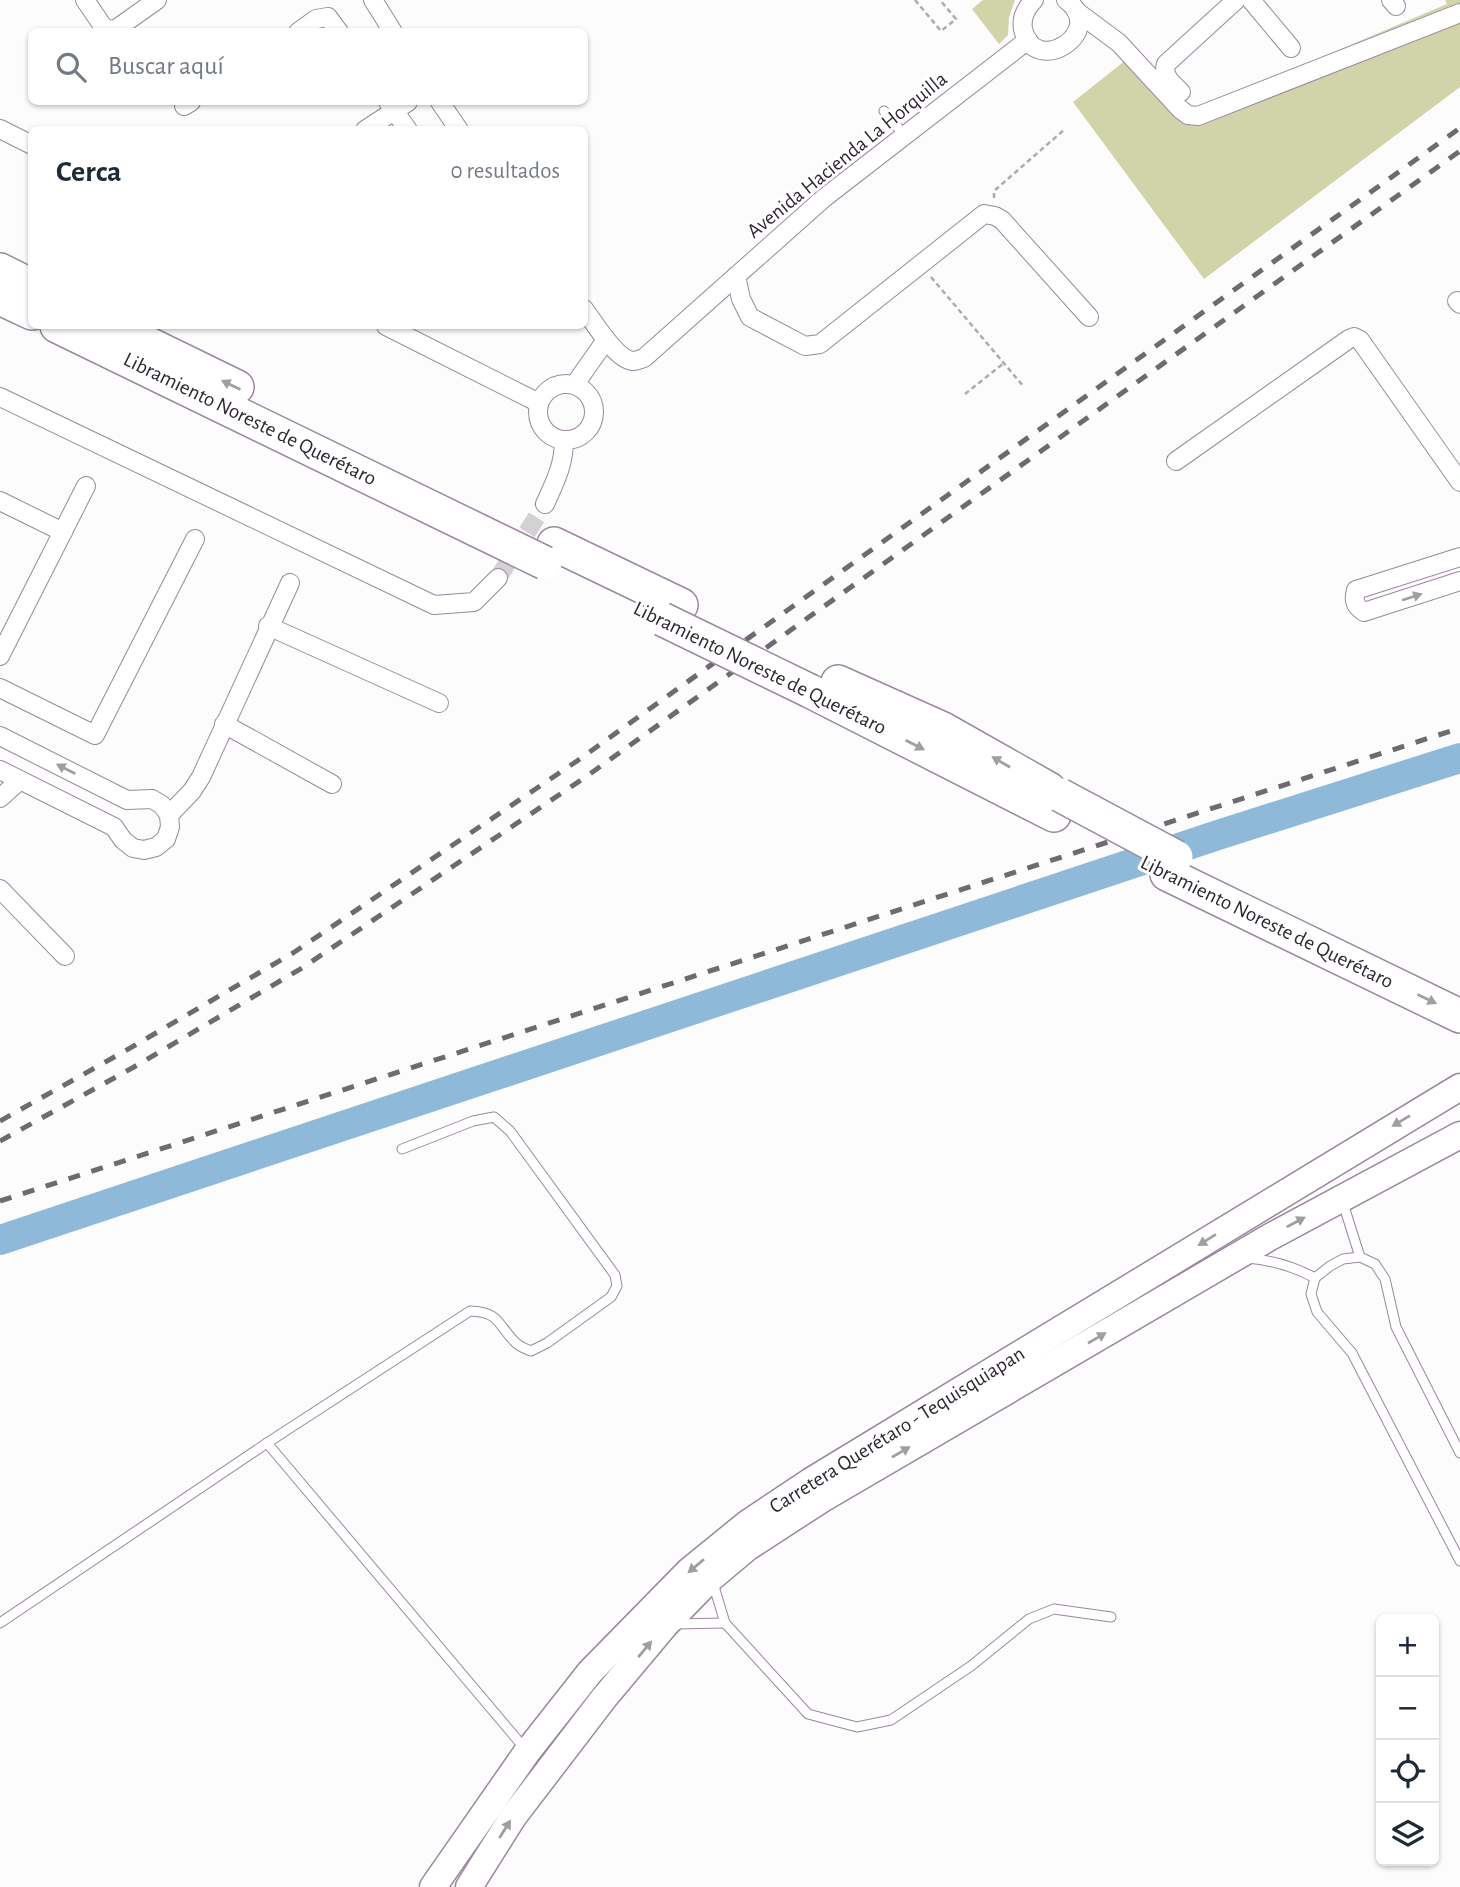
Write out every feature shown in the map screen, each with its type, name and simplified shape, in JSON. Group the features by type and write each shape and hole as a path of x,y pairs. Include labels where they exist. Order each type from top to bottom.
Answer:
{"highway":[{"path":"0,270 28,284"},
{"path":"0,298 28,311"},
{"name":"Libramiento Noreste de Querétaro","path":"64,329 483,521 816,683 1057,805 1460,1016"},
{"name":"Libramiento Noreste de Querétaro","path":"118,329 483,521"},
{"name":"Libramiento Noreste de Querétaro","path":"1171,865 1460,990"}],"main road":[{"name":"Carretera Querétaro - Tequisquiapan","path":"433,1887 527,1752 590,1672 690,1571 748,1523 810,1481 1460,1087"},
{"name":"Carretera Querétaro - Tequisquiapan","path":"469,1887 513,1817 604,1698 666,1624 711,1578 748,1547 822,1499 1235,1257 1460,1135"}],"street":[{"path":"85,0 105,28"},
{"path":"117,28 157,0"},
{"path":"373,0 390,28"},
{"path":"1034,0 1024,13 1022,23 1028,40 1043,50 1061,49 1074,37 1079,20 1072,4"},
{"path":"1184,96 1166,76 1164,70 1167,64 1236,0"},
{"path":"1251,0 1291,48"},
{"path":"1072,4 1119,43 1180,109 1188,115 1198,116 1460,13"},
{"path":"304,28 316,19 328,17 336,28"},
{"name":"Avenida Hacienda La Horquilla","path":"607,341 622,356 633,361 644,358 824,198 1028,40"},
{"path":"370,126 396,105 406,126"},
{"path":"442,105 457,126"},
{"path":"0,129 28,143"},
{"path":"736,276 741,299 750,317 805,346 820,344 922,266 984,214 1002,220 1089,317"},
{"path":"575,384 607,341 588,315"},
{"path":"392,329 539,403"},
{"path":"1176,461 1354,337 1360,340 1460,482"},
{"path":"575,384 591,399 593,420 579,437 564,440 547,433 540,424 537,414 539,403 544,393 553,386 575,384"},
{"path":"0,397 434,606 474,602 498,578"},
{"path":"545,504 561,471 564,440"},
{"path":"0,656 4,637 86,486"},
{"path":"0,502 63,532"},
{"path":"0,688 95,735 195,539"},
{"path":"1460,557 1356,590 1354,598 1357,607 1364,612 1460,581"},
{"path":"169,815 192,791 290,583"},
{"path":"268,626 439,703"},
{"path":"223,724 332,784"},
{"path":"0,736 127,800 152,799 162,805 169,815 170,827 166,839 156,847 145,850 133,848 114,827 0,770"},
{"path":"0,798 20,780"},
{"path":"114,827 127,800"},
{"path":"0,889 65,956"}],"lane":[{"path":"884,111 905,136"},
{"path":"0,1623 267,1443 470,1311 485,1312 497,1318 517,1344 531,1351 547,1343 611,1297 617,1286 615,1275 510,1131 494,1118 473,1121 402,1149"},
{"path":"1341,1198 1360,1257"},
{"path":"1235,1257 1277,1262 1315,1278"},
{"path":"1460,1453 1396,1327 1385,1279 1375,1264 1360,1257 1343,1259 1315,1278 1311,1294 1317,1312 1352,1353 1460,1561"},
{"path":"267,1443 527,1752"},
{"path":"711,1578 725,1623 808,1714 857,1727 891,1720 971,1666 1029,1619 1054,1609 1111,1617"},
{"path":"666,1624 725,1623"}],"path":[{"path":"915,0 941,31 956,19 940,0"},
{"path":"995,216 994,191 1065,129"},
{"path":"922,266 1024,387"},
{"path":"965,394 1004,363"}],"green space":[{"path":"983,0 1015,0 1009,17 1008,35 999,44 972,9"},
{"path":"1445,0 1460,0 1460,87 1204,279 1073,102 1131,56 1183,116 1447,4"}],"waterway":[{"path":"0,1240 1218,835 1460,758"}],"tunnel":[{"path":"498,578 545,504"}],"railway":[{"path":"0,1121 293,953 577,761 1460,128"},
{"path":"0,1141 134,1067 302,968 587,776 1460,151"},
{"path":"0,1201 1460,728"}]}
